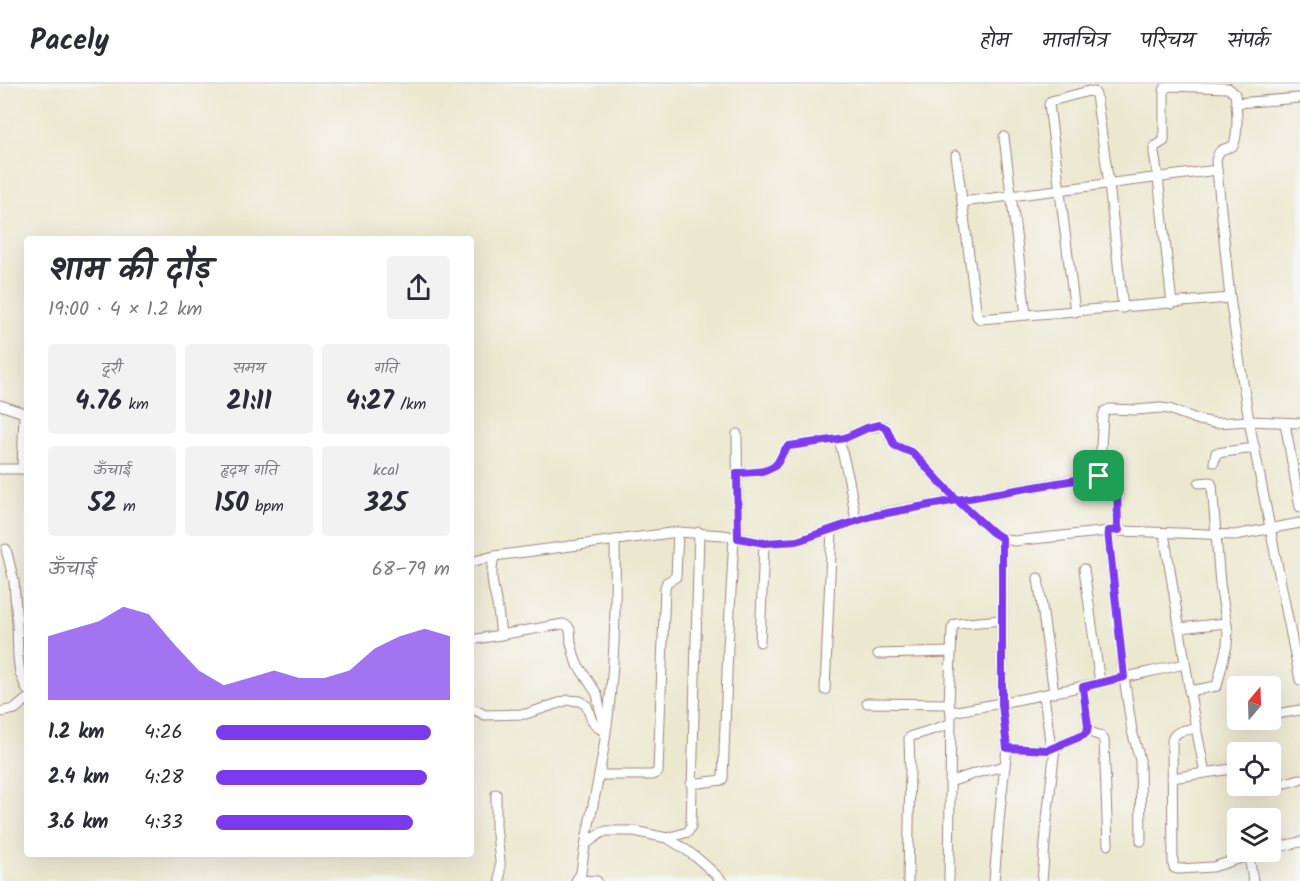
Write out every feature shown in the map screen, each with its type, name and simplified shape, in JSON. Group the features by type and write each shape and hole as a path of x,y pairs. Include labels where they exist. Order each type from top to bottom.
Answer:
{"street":[{"path":"1172,304 1153,150 1164,141 1165,88 1170,86 1228,88 1235,94 1235,144 1218,152 1216,159 1230,298 1254,448 1300,680"},
{"path":"1075,312 1049,104 1051,101 1089,91 1096,95 1123,308"},
{"path":"1236,103 1300,98"},
{"path":"1004,137 1026,315"},
{"path":"956,154 978,318 981,320 1230,298"},
{"path":"962,202 1217,170"},
{"path":"0,405 24,413"},
{"path":"1099,476 1103,416 1105,411 1110,409 1165,408 1206,422 1216,423 1300,423"},
{"path":"1285,423 1300,507"},
{"path":"737,473 770,469 777,464 784,449 789,446 850,437 867,428 882,426 887,429 894,445 913,453 957,500 992,532 1014,541 1119,530 1235,535 1300,523"},
{"path":"692,784 723,778 728,647 736,537 737,434"},
{"path":"839,439 856,521"},
{"path":"1214,462 1216,453 1254,448"},
{"path":"0,469 24,469"},
{"path":"474,561 494,556 678,532 699,532 764,543 797,541 883,513 1113,475 1116,479 1119,530"},
{"path":"1190,691 1215,688 1218,684 1228,633 1220,584 1212,485 1210,482 1199,483"},
{"path":"825,690 832,529"},
{"path":"1108,531 1124,677 1140,760 1141,841"},
{"path":"599,775 652,776 658,772 665,587 667,582 676,577 678,532"},
{"path":"667,838 688,832 691,822 699,532"},
{"path":"1164,533 1205,773"},
{"path":"994,881 1007,748 1002,704 1002,538"},
{"path":"597,881 577,880 581,873 599,775 613,674 616,609 615,540"},
{"path":"760,642 764,543"},
{"path":"6,549 14,581 20,673 24,683"},
{"path":"494,556 492,582 501,635"},
{"path":"1084,569 1100,683"},
{"path":"1038,578 1054,693"},
{"path":"949,881 952,629 954,625 1002,620"},
{"path":"1179,628 1226,623"},
{"path":"474,640 563,624 568,626 576,662 597,694 605,735"},
{"path":"878,654 951,652"},
{"path":"867,703 950,708 1002,704 1185,664"},
{"path":"1007,748 1048,750 1084,735 1088,726 1083,687"},
{"path":"1042,881 1053,748 1044,695"},
{"path":"474,710 485,715 526,714 568,700 578,700 587,706 594,726 605,735"},
{"path":"0,712 15,709 24,702"},
{"path":"1281,713 1300,710"},
{"path":"908,881 909,738 951,724"},
{"path":"1196,728 1178,732 1173,737 1173,864 1174,868 1179,869 1212,867 1227,862"},
{"path":"1087,732 1101,736 1104,740 1108,845"},
{"path":"950,782 1005,766"},
{"path":"1172,778 1227,770"},
{"path":"1281,784 1300,779"},
{"path":"496,794 500,881"},
{"path":"586,844 601,833 612,831 634,831 667,838 702,861 722,881"},
{"path":"1281,846 1300,842"},
{"path":"1250,862 1253,881"}],"route":[{"path":"1099,476 957,500 913,453 894,445 887,429 879,425 867,428 850,437 789,446 784,449 777,464 770,469 737,473 738,538 764,543 797,541 871,516 957,500 992,532 1002,538 1002,704 1007,748 1048,750 1087,732 1083,687 1124,677 1108,531 1119,530 1117,482 1113,475 1099,476"}]}
